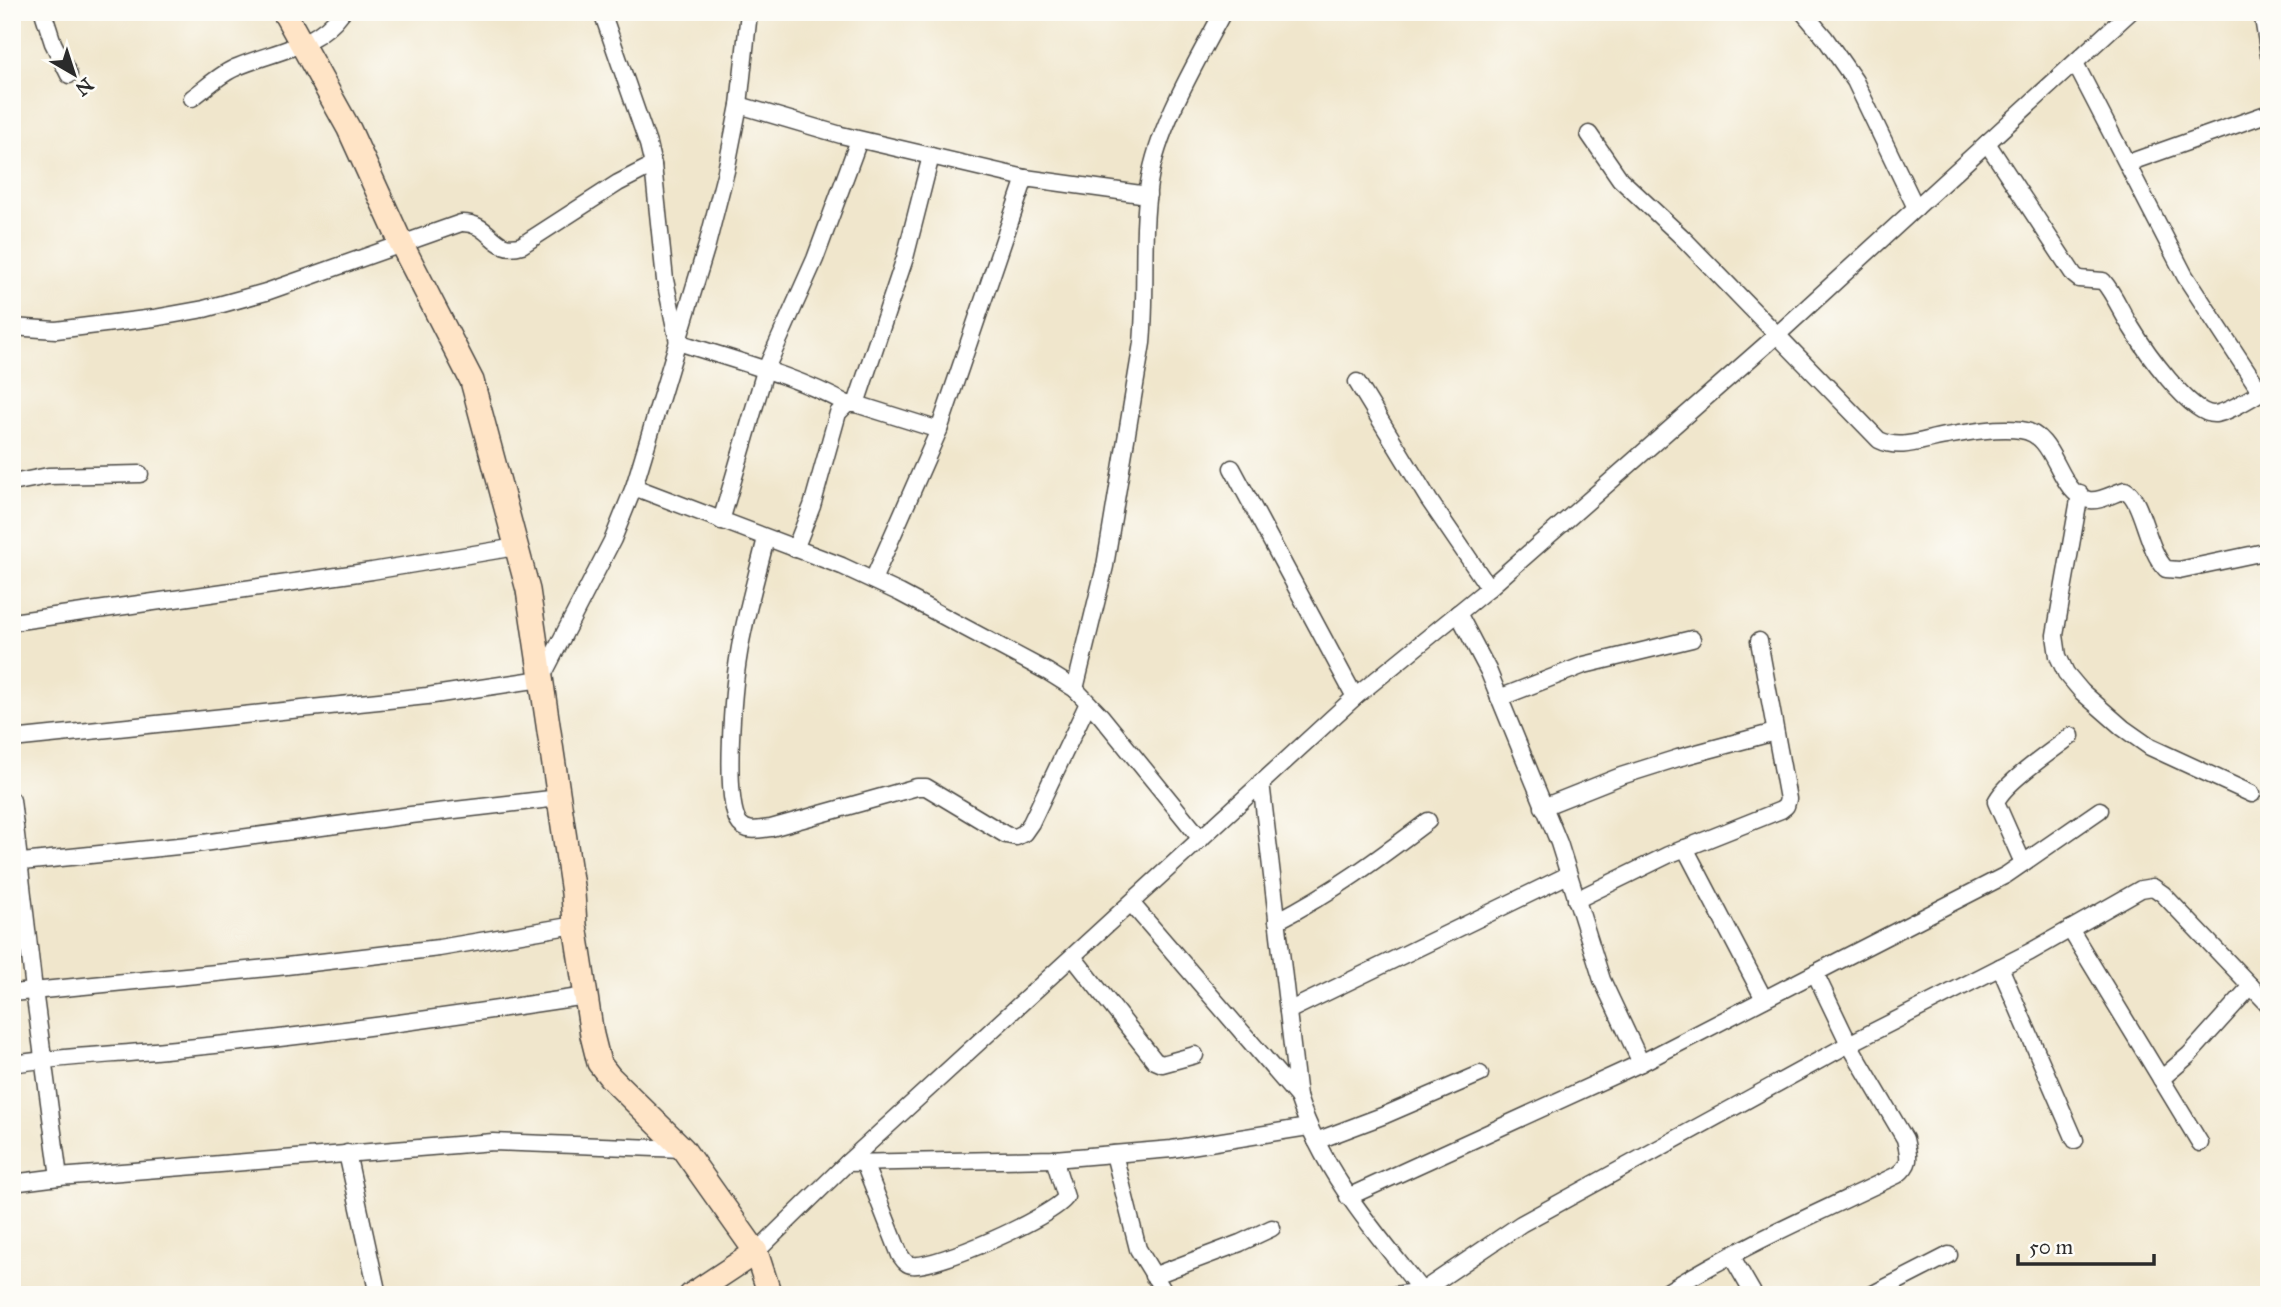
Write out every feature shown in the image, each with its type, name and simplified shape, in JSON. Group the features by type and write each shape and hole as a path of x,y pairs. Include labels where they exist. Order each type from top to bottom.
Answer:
{"street":[{"path":"43,12 53,43 69,75"},
{"path":"284,12 349,129 401,243 472,381 528,590 573,893 575,925 599,1063 683,1149 756,1252 770,1295"},
{"path":"191,98 234,67 303,45 325,31 342,12"},
{"path":"603,12 653,165 665,280 678,342"},
{"path":"541,680 613,539 634,488 707,246 726,171 739,105 749,12"},
{"path":"1075,689 1105,566 1142,343 1148,195 1155,154 1187,80 1223,12"},
{"path":"1803,12 1855,81 1916,208"},
{"path":"691,1295 756,1252 846,1163 1355,697 1489,587 1777,335 2130,12"},
{"path":"2262,12 2269,55"},
{"path":"1987,143 2074,275 2080,279 2103,281 2132,330 2173,384 2195,407 2205,413 2215,414 2265,390 2185,276 2075,63"},
{"path":"739,105 859,140 1025,178 1148,195"},
{"path":"2128,163 2269,113"},
{"path":"1589,134 1620,179 1683,238 1879,440 1887,445 1900,446 1947,435 2023,430 2036,435 2045,443 2065,479 2087,500 2097,500 2125,491 2131,494 2136,501 2151,549 2166,569 2179,570 2269,551"},
{"path":"721,521 765,370 816,259 859,140"},
{"path":"795,549 812,506 838,413 852,404 905,258 931,156"},
{"path":"12,327 57,330 204,309 266,292 461,223 479,226 503,247 511,248 522,245 618,183 653,165"},
{"path":"873,580 939,430 1025,178"},
{"path":"678,342 765,370 852,404 939,430"},
{"path":"1357,382 1429,500 1489,587"},
{"path":"1232,468 1355,697"},
{"path":"12,483 48,476 140,474"},
{"path":"634,488 842,566 1048,672 1075,689 1088,703 1201,839"},
{"path":"2080,494 2055,635 2066,673 2082,692 2123,728 2150,747 2252,794"},
{"path":"766,538 739,652 733,704 730,784 735,814 741,825 750,830 771,828 916,787 926,787 1006,835 1016,837 1024,833 1031,823 1088,703"},
{"path":"12,622 372,571 516,547"},
{"path":"1458,613 1480,651 1544,807 1602,980 1641,1063"},
{"path":"1499,698 1584,665 1692,639"},
{"path":"1576,900 1685,848 1786,806 1788,800 1759,641"},
{"path":"12,739 426,696 541,680"},
{"path":"1544,807 1621,776 1774,732"},
{"path":"2023,863 1996,802 1999,795 2071,736"},
{"path":"1261,782 1298,1097 1312,1134 1348,1197 1423,1293"},
{"path":"15,862 188,845 411,815 559,799"},
{"path":"12,800 15,862 45,1059 59,1177"},
{"path":"1348,1197 1641,1063 2006,875 2100,810"},
{"path":"1278,921 1345,883 1428,821"},
{"path":"1685,848 1765,999"},
{"path":"1288,1011 1568,875"},
{"path":"1395,1295 1423,1293 1521,1224 1849,1044 2000,967 2141,889 2153,887 2163,894 2269,1005"},
{"path":"1131,903 1298,1097"},
{"path":"12,993 291,966 439,948 575,925"},
{"path":"2070,929 2200,1143"},
{"path":"1073,957 1155,1061 1162,1064 1195,1055"},
{"path":"2000,967 2075,1139"},
{"path":"1662,1295 1731,1256 1897,1175 1906,1168 1909,1156 1905,1139 1849,1044 1815,973"},
{"path":"2161,1079 2189,1055 2250,986"},
{"path":"12,1064 403,1024 586,996"},
{"path":"846,1163 1054,1159 1312,1134 1385,1115 1480,1074"},
{"path":"12,1183 493,1142 683,1149"},
{"path":"347,1153 378,1295"},
{"path":"1114,1154 1138,1249 1166,1295"},
{"path":"864,1163 900,1255 905,1263 912,1266 989,1241 1062,1204 1066,1196 1054,1159"},
{"path":"1153,1276 1272,1228"},
{"path":"1871,1295 1948,1255"},
{"path":"1731,1256 1754,1295"}]}
